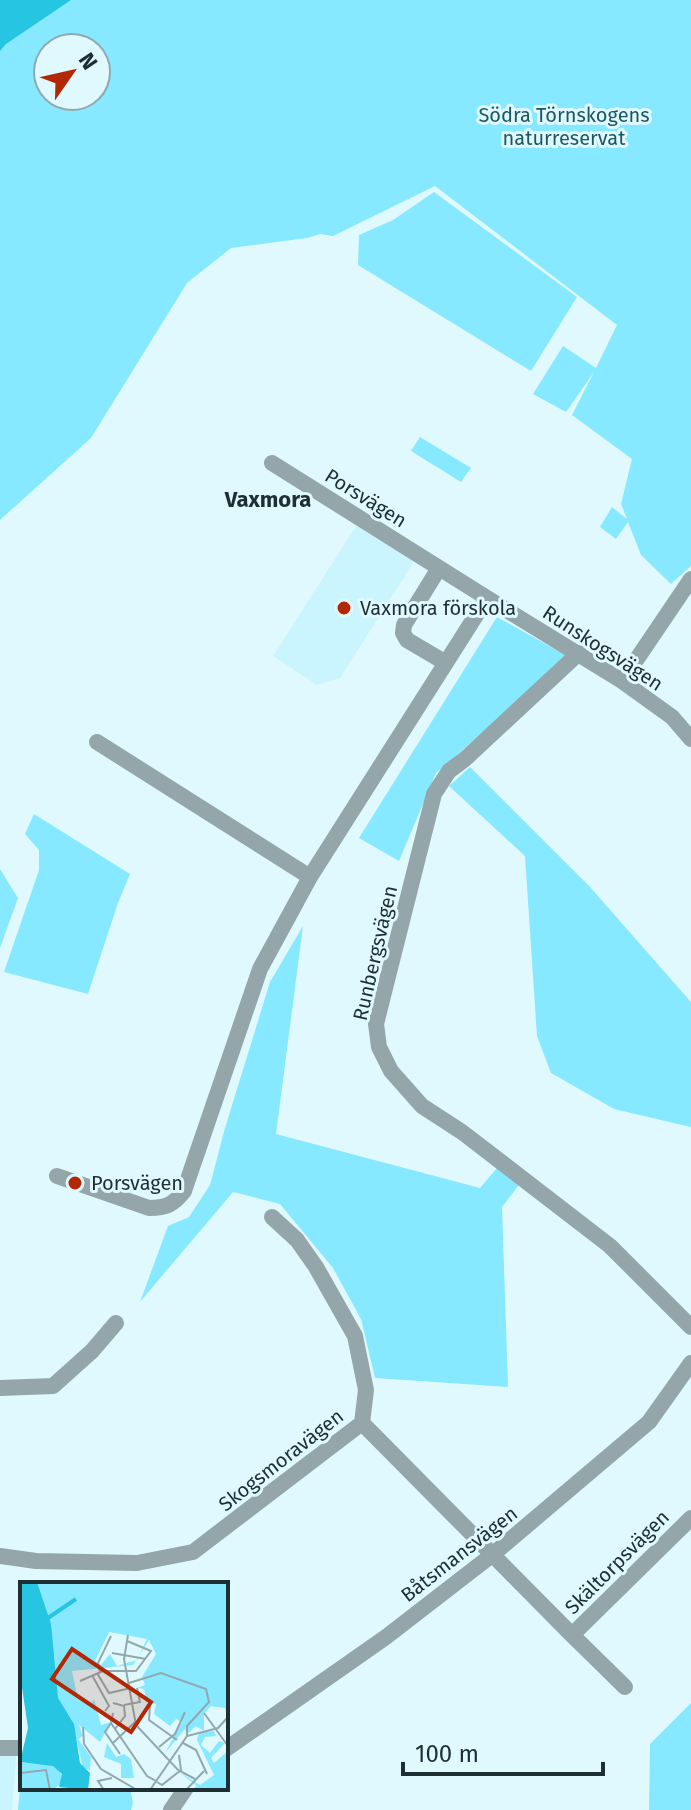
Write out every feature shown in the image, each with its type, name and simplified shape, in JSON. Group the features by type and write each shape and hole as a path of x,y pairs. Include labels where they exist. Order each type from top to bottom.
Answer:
{"street":[{"name":"Porsvägen","path":"272,463 487,598"},
{"path":"439,568 404,625 403,633 407,640 446,663"},
{"path":"622,681 691,579"},
{"path":"57,1176 149,1208 165,1208 184,1191 260,969 310,877 487,598"},
{"name":"Runskogsvägen","path":"487,598 622,681 672,717 691,739"},
{"name":"Runbergsvägen","path":"579,653 449,771 434,794 376,1024 379,1047 391,1071 422,1106 610,1246 691,1327"},
{"path":"97,742 310,877"},
{"name":"Skogsmoravägen","path":"0,1556 36,1561 137,1563 193,1552 362,1423 366,1390 355,1336 310,1258 297,1240 272,1217"},
{"path":"0,1388 53,1386 92,1351 116,1323"},
{"name":"Båtsmansvägen","path":"228,1748 386,1637 492,1555 649,1422 691,1363"},
{"name":"Skältorpsvägen","path":"362,1423 625,1687"},
{"name":"Skältorpsvägen","path":"572,1635 691,1518"},
{"path":"171,1810 185,1790"}],"shaded area":[{"path":"0,0 71,0 0,51"},
{"name":"Vaxmora förskola","path":"356,526 415,560 340,678 317,685 273,656"},
{"path":"0,1753 16,1755 12,1810 0,1810"}],"green space":[{"name":"Södra Törnskogens naturreservat","path":"0,0 691,0 691,566 671,584 641,555 628,522 616,539 600,527 612,507 627,519 621,504 632,459 572,415 594,372 566,412 533,394 563,346 596,368 617,325 435,186 333,236 320,234 231,248 187,283 91,438 0,520"},
{"path":"434,192 577,297 531,371 358,265 359,235 393,220"},
{"path":"420,437 471,468 461,482 411,451"},
{"path":"497,617 569,657 436,773 399,861 359,838"},
{"path":"470,767 590,887 691,1002 691,1127 614,1109 551,1073 537,1036 525,856 449,786"},
{"path":"34,814 130,874 88,994 4,972 39,870 39,850 25,834"},
{"path":"0,869 18,898 0,948"},
{"path":"303,926 276,1134 480,1188 497,1168 519,1185 502,1207 508,1387 375,1378 361,1319 333,1268 280,1204 233,1192 140,1302 168,1226 189,1217 210,1185 270,982"},
{"path":"691,1703 691,1810 649,1810 650,1744"},
{"path":"20,1787 20,1790 130,1790 133,1803 131,1810 18,1810"}],"place":[{"name":"Vaxmora förskola","path":"344,608"},
{"name":"Porsvägen","path":"75,1183"}],"district":[{"name":"Vaxmora","path":"268,499"}]}
